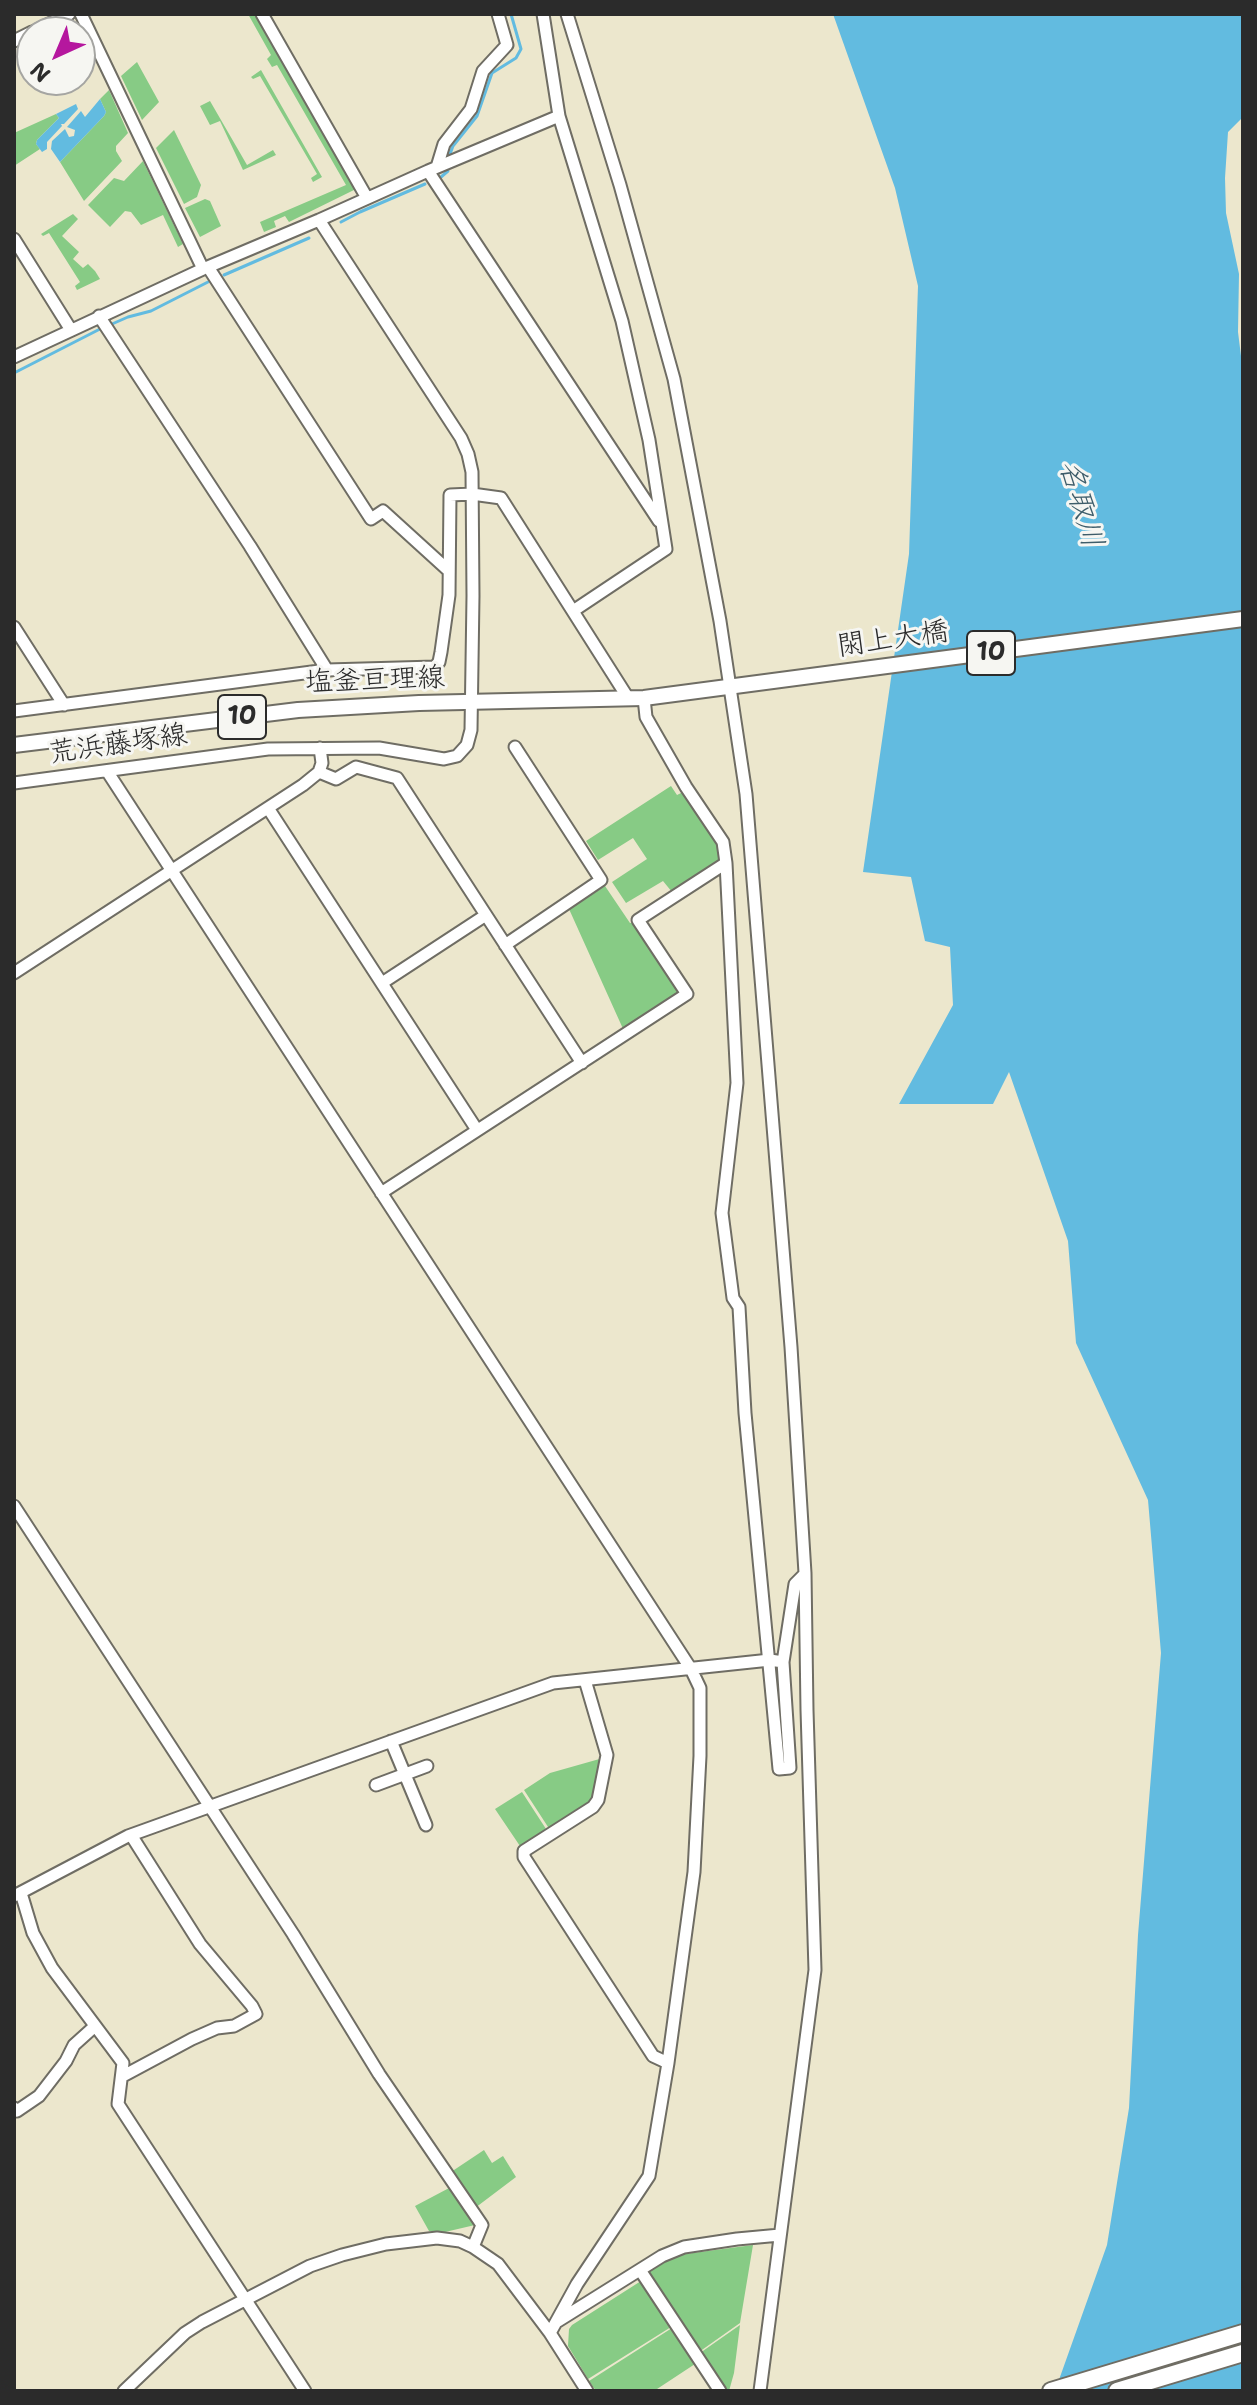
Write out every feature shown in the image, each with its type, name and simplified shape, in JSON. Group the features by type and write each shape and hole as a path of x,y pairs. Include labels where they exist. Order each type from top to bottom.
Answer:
{"highway":[{"path":"1051,2391 1243,2333"},
{"path":"1117,2391 1243,2353"}],"main road":[{"name":"閖上大橋","path":"735,687 1243,619"},
{"name":"塩釜亘理線","path":"14,745 298,710 419,703 644,698 735,687"}],"street":[{"path":"81,14 205,268 371,519 383,511 449,571"},
{"path":"262,14 367,198"},
{"path":"432,169 444,144 471,109 483,71 507,45 498,14"},
{"path":"543,14 559,116 622,321 649,440 666,549 573,611"},
{"path":"567,14 620,185 674,379 735,687 791,1347 805,1574 815,1970 759,2388"},
{"path":"14,357 205,268 559,116"},
{"path":"432,169 662,526"},
{"path":"319,220 461,438 468,454 472,472 470,704"},
{"path":"14,239 71,330"},
{"path":"99,316 250,546 327,670"},
{"path":"14,711 327,670 435,667 441,652 449,595 450,495 472,494 501,498 628,698"},
{"path":"14,627 64,705"},
{"path":"644,698 646,717 686,787 723,842 726,863 737,1083 722,1213 733,1298 739,1307 745,1413 779,1769 790,1768 783,1662 795,1584 805,1574"},
{"name":"荒浜藤塚線","path":"14,783 268,749 379,748 444,759 457,756 467,745 471,730 470,704"},
{"path":"505,945 601,880 515,747"},
{"path":"14,973 319,772 322,763 320,748"},
{"path":"319,772 336,779 356,767 397,778 582,1063"},
{"path":"107,771 691,1669 700,1688 694,1872 649,2176 577,2284 553,2328"},
{"path":"268,808 477,1130"},
{"path":"381,1193 687,994 638,920 726,863"},
{"path":"382,983 486,915"},
{"path":"14,1506 293,1934 379,2074 482,2225 473,2247"},
{"path":"305,2391 118,2104 123,2063 52,1968 33,1933 18,1894 131,1835 553,1683 770,1660 783,1662"},
{"path":"585,1680 607,1755 598,1800 593,1807 524,1851 524,1857 653,2056 668,2063"},
{"path":"391,1741 426,1825"},
{"path":"376,1785 427,1766"},
{"path":"123,2076 192,2039 217,2028 234,2026 256,2014 200,1944 131,1835"},
{"path":"14,2108 17,2111 39,2096 66,2061 74,2045 94,2027"},
{"path":"553,2328 662,2256 684,2247 780,2235"},
{"path":"124,2391 185,2333 310,2266 386,2244 437,2238 460,2241 498,2264 553,2328 587,2391"},
{"path":"640,2270 720,2391"}],"green space":[{"path":"248,14 260,14 356,189 289,222 285,216 274,221 276,227 264,232 260,222 346,185 277,65 272,67 267,59 271,55"},
{"path":"137,62 159,102 142,120 121,76"},
{"path":"261,70 322,177 313,182 311,178 317,174 260,76 251,77"},
{"path":"109,90 128,133 116,146 122,161 84,201 60,162 104,116 106,112 100,99"},
{"path":"210,101 247,165 273,150 276,155 243,170 220,121 210,125 200,106"},
{"path":"56,114 59,118 37,140 40,149 14,166 14,133"},
{"path":"174,130 201,185 197,197 184,204 156,148"},
{"path":"143,161 183,244 178,247 163,215 141,225 131,212 125,211 110,227 88,205 114,178 124,181"},
{"path":"205,199 210,201 221,226 200,237 185,208"},
{"path":"73,214 78,219 62,236 79,252 73,259 83,268 88,264 100,279 77,290 75,286 80,282 49,233 41,234"},
{"path":"671,786 677,795 683,792 716,839 720,861 672,892 663,881 626,903 612,882 647,859 633,838 598,860 586,841"},
{"path":"605,886 681,994 624,1031 569,909"},
{"path":"603,1758 592,1802 550,1830 524,1790 550,1773"},
{"path":"522,1792 548,1832 522,1849 495,1809"},
{"path":"484,2150 492,2163 503,2156 516,2177 475,2208 451,2172"},
{"path":"451,2187 475,2225 445,2232 429,2231 415,2206"},
{"path":"753,2245 740,2323 699,2352 649,2271 685,2254"},
{"path":"641,2281 671,2327 588,2379 568,2346 569,2329"},
{"path":"740,2325 734,2373 729,2391 725,2391 700,2353"},
{"path":"672,2328 695,2364 654,2391 596,2391 589,2381"}],"water":[{"name":"名取川","path":"833,14 1243,14 1243,117 1228,132 1225,178 1226,213 1239,274 1238,332 1243,372 1243,2391 1055,2391 1107,2245 1129,2108 1138,1935 1161,1653 1148,1500 1076,1343 1068,1241 1009,1072 993,1104 899,1104 953,1005 950,947 925,941 911,877 863,872 909,554 918,286 895,188"},
{"path":"100,99 106,112 104,116 60,162 51,149 52,141 65,129 69,137 74,136 75,130 67,127 81,111 85,117"},
{"path":"76,104 78,109 61,124 47,142 47,149 42,152 36,144 37,140 59,118 56,114"}],"waterway":[{"path":"450,154 477,116 492,73 516,58 521,49 511,14"},
{"path":"441,177 448,171"},
{"path":"341,222 425,184"},
{"path":"224,275 309,238"},
{"path":"112,324 151,311 208,282"},
{"path":"14,373 100,329"}]}
